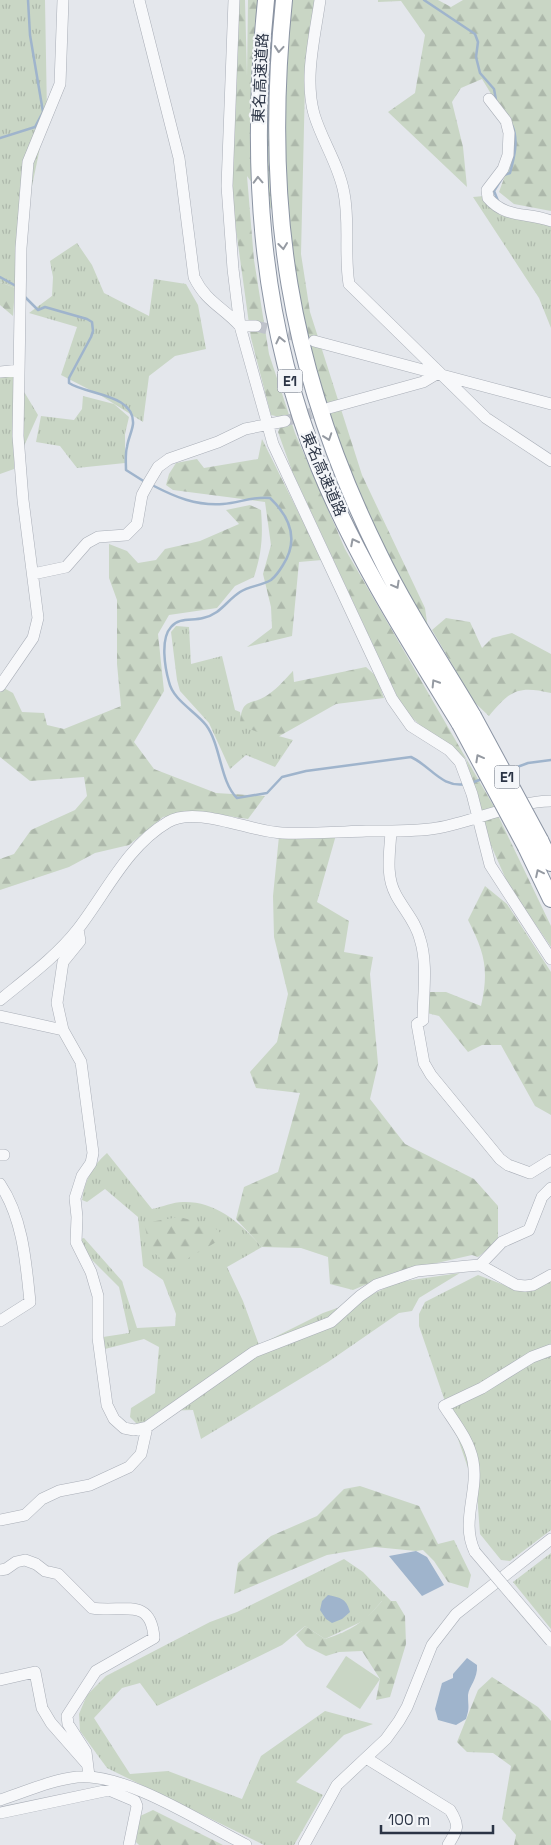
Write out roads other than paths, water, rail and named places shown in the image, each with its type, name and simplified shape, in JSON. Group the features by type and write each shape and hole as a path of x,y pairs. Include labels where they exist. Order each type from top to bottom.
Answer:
{"highway":[{"name":"東名高速道路","path":"266,0 258,84 257,141 260,204 267,270 274,312 293,390 307,436 340,514 390,610 466,720"},
{"name":"東名高速道路","path":"284,0 276,116 278,198 292,302 302,351 322,419 353,500 380,556 533,844 551,899"},
{"name":"東名高速道路","path":"533,844 551,863"}],"street":[{"path":"0,686 33,638 38,618 23,500 18,436 21,248 26,178 34,145 60,84 63,0"},
{"path":"139,0 179,158 194,277 200,289 209,300 231,316 240,326 256,326"},
{"path":"234,0 227,186 232,269 240,326 246,342 266,423 284,470 392,699 411,726 449,750 460,762 472,794 490,865 551,959"},
{"path":"320,0 311,74 311,97 319,129 341,177 345,194 348,224 346,258 349,284 486,418 551,461"},
{"path":"489,99 506,121 509,133 508,156 504,169 487,190 488,198 508,213 551,221"},
{"path":"314,341 551,404"},
{"path":"0,372 19,370"},
{"path":"329,408 423,382 438,373"},
{"path":"33,574 66,567 75,559 87,543 98,537 126,535 137,524 142,495 158,467 169,459 218,442 245,429 266,423 285,421"},
{"path":"0,1000 48,960 78,929 130,856 154,831 180,817 192,817 281,833 391,831 436,828 478,819 537,801 551,801"},
{"path":"391,831 388,859 391,881 395,894 416,926 421,941 423,1020 417,1024 424,1063 500,1159 508,1165 530,1173 551,1160"},
{"path":"78,929 80,941 63,962 57,1003 63,1030 81,1062 92,1145 93,1158 82,1176 75,1198 78,1218 76,1242 91,1272 98,1296 98,1338 107,1405 114,1419 124,1428 134,1430 148,1427 254,1352 331,1322 360,1296 376,1285 417,1271 480,1265 516,1285 534,1285 551,1275"},
{"path":"0,1016 63,1030"},
{"path":"0,1184 19,1228 24,1250 30,1302 0,1321"},
{"path":"480,1265 502,1242 529,1230 542,1197 551,1188"},
{"path":"551,1350 532,1358 482,1388 444,1406 466,1440 473,1462 473,1494 468,1522 468,1540 475,1552 551,1641"},
{"path":"0,1520 25,1514 42,1499 59,1491 90,1485 129,1467 142,1454 148,1427"},
{"path":"304,1845 338,1785 386,1739 399,1721 407,1707 432,1645 443,1628 456,1614 551,1539"},
{"path":"0,1570 24,1560 36,1564 45,1571 58,1574 92,1608 136,1609 145,1612 152,1620 154,1638 96,1671 67,1716 68,1724 86,1752 89,1776"},
{"path":"0,1680 36,1672 42,1708 51,1723 87,1764"},
{"path":"366,1758 450,1810 456,1820 458,1830 448,1845"},
{"path":"0,1800 58,1781 89,1776 118,1781 246,1845"},
{"path":"0,1813 109,1790 135,1802 138,1806 129,1845"}],"water":[{"path":"416,1551 427,1557 444,1585 422,1596 389,1556"},
{"path":"328,1595 342,1599 347,1604 350,1612 342,1619 332,1623 326,1619 320,1610 322,1601"},
{"path":"467,1658 477,1665 477,1670 468,1695 466,1719 456,1725 438,1720 435,1709 442,1683 453,1678 453,1674"}],"waterway":[{"path":"0,138 35,127 43,112 30,35 28,0"},
{"path":"424,0 475,34 478,42 476,57 480,73 494,89 496,100"},
{"path":"498,201 494,191 504,175 510,173 514,155 515,137 512,125"},
{"path":"0,277 16,286"},
{"path":"24,296 38,310 45,307 92,322 93,331 91,337 69,378 69,383 118,401 132,414 133,424 126,450 126,470 145,482"},
{"path":"152,485 177,497 204,504 223,504 258,498 270,498 283,513 290,529 291,547 288,556 281,569 273,578 240,592 214,614 174,624 165,639 165,662 171,688 180,700 206,725 211,733 227,783 237,798 267,793 282,777 306,771 411,757 443,780 450,783 466,784"},
{"path":"509,770 528,763 551,760"},
{"path":"471,783 482,779"}],"tunnel":[{"path":"256,326 305,338"},
{"path":"285,421 326,409"}]}
